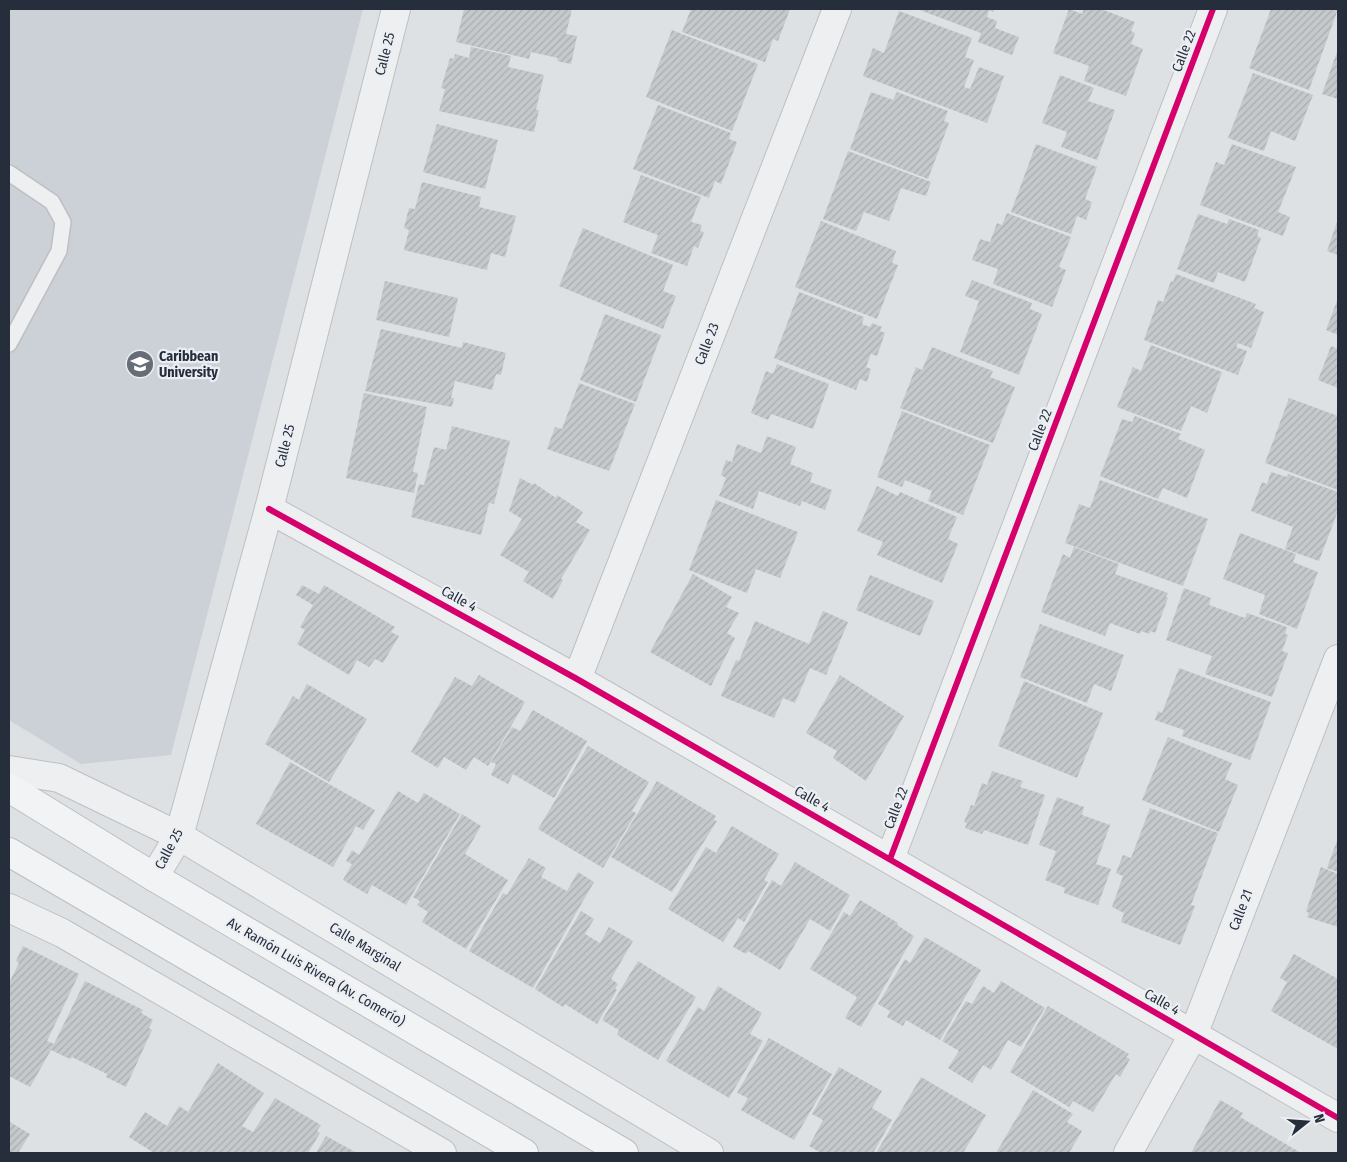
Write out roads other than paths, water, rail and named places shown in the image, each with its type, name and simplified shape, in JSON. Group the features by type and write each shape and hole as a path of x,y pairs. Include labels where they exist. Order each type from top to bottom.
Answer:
{"main road":[{"name":"Av. Ramón Luis Rivera (Av. Comerío)","path":"9,788 154,877 624,1153"},
{"path":"9,852 524,1153"}],"street":[{"name":"Calle 25","path":"154,877 179,836 269,509 396,9"},
{"name":"Calle 23","path":"577,679 837,9"},
{"name":"Calle 22","path":"890,859 1213,9"},
{"name":"Calle 4","path":"269,509 577,679 1338,1118"},
{"name":"Calle 21","path":"1128,1153 1193,1034 1338,659"},
{"name":"Calle Marginal","path":"9,770 59,778 179,836 709,1153"},
{"path":"9,908 62,933 442,1153"}],"lane":[{"path":"9,173 52,202 63,222 59,251 9,344"}],"place":[{"name":"Caribbean University","path":"140,364"}]}
